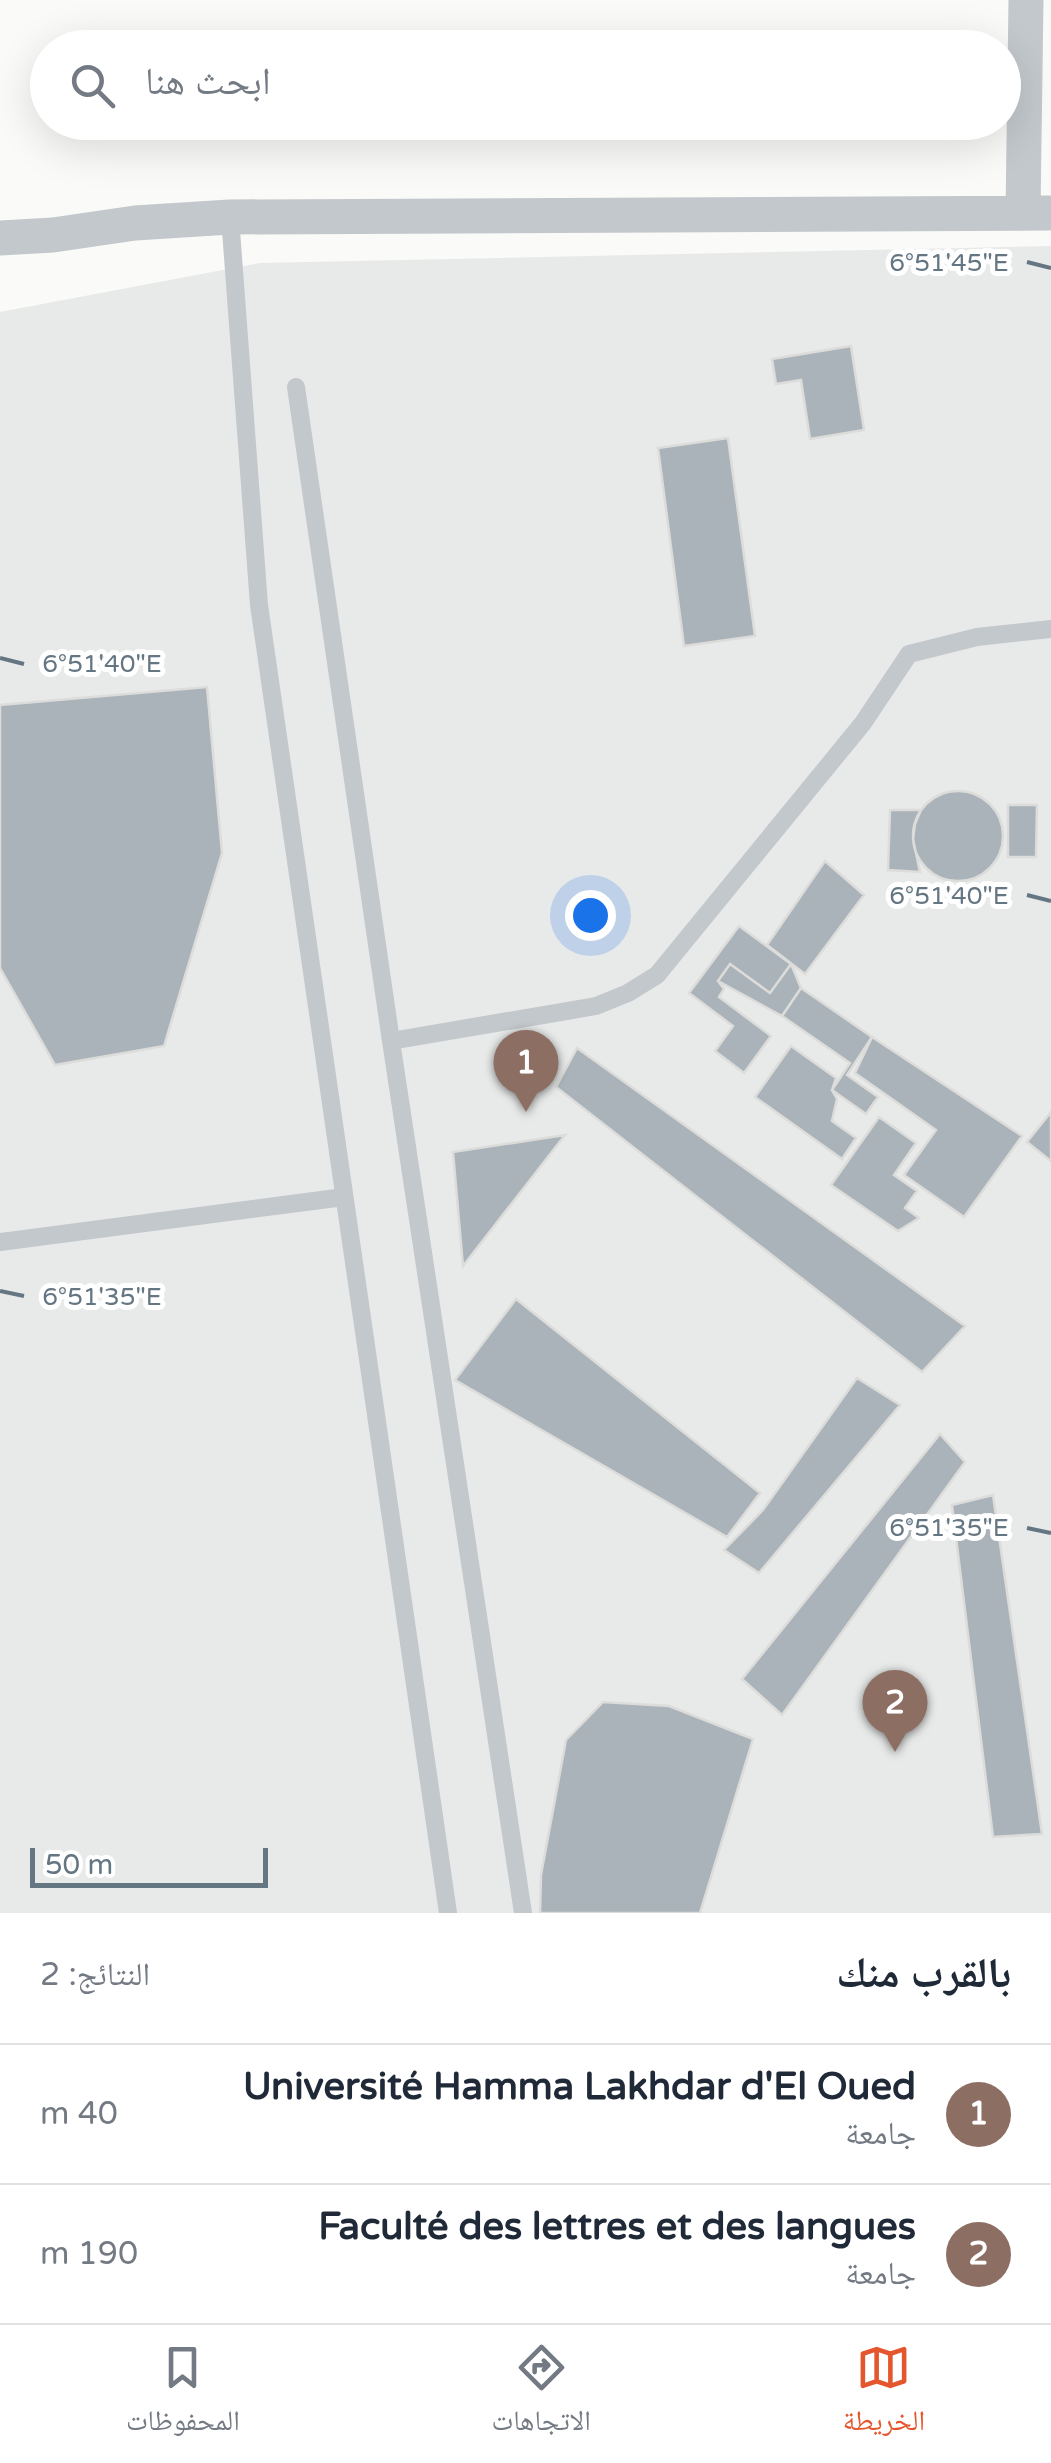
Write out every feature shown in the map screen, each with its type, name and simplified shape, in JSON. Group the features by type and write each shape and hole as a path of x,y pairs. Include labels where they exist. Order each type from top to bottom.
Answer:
{"street":[{"path":"0,238 230,217 1037,213 1026,0"},
{"path":"0,256 54,235"}],"lane":[{"path":"230,217 259,605 448,1913"},
{"path":"296,387 523,1913"},
{"path":"391,1041 596,1006 657,975 863,723 910,654 978,637 1051,630"},
{"path":"0,1242 344,1197"}],"shaded area":[{"path":"1051,246 1051,1913 0,1913 0,312 260,263"}],"building":[{"path":"851,346 864,430 810,439 801,380 776,384 772,359"},
{"path":"728,438 755,636 684,646 658,448"},
{"path":"207,687 222,853 164,1046 55,1065 0,968 0,705"},
{"path":"958,791 990,804 1003,836 990,868 958,881 926,868 913,836 926,804"},
{"path":"1008,805 1037,805 1036,857 1008,857"},
{"path":"890,810 921,810 913,839 920,872 888,870"},
{"path":"825,861 864,895 805,974 767,945"},
{"path":"739,926 791,964 770,993 730,964 718,981 724,989 719,997 771,1036 744,1073 715,1051 733,1026 689,993"},
{"path":"730,964 770,993 791,964 801,988 782,1016 718,981"},
{"path":"801,988 872,1037 847,1075 878,1097 866,1114 832,1090 850,1063 782,1016"},
{"path":"872,1037 1022,1136 964,1217 904,1175 936,1130 855,1073"},
{"path":"791,1046 836,1078 832,1121 856,1138 842,1159 755,1097"},
{"path":"577,1048 965,1326 922,1372 556,1087"},
{"path":"1051,1112 1051,1161 1027,1142"},
{"path":"879,1117 916,1143 894,1175 917,1191 905,1208 919,1218 898,1231 831,1185"},
{"path":"565,1135 463,1266 453,1152"},
{"path":"516,1299 760,1493 727,1537 455,1380"},
{"path":"857,1378 900,1405 759,1573 724,1550 763,1510"},
{"path":"940,1434 965,1462 782,1715 742,1679"},
{"path":"993,1495 1042,1834 993,1837 952,1505"},
{"path":"603,1702 669,1706 753,1739 700,1913 540,1913 541,1875 566,1740"}],"place":[{"name":"Université Hamma Lakhdar d'El Oued","path":"526,1112"},
{"name":"Faculté des lettres et des langues","path":"895,1752"}]}
